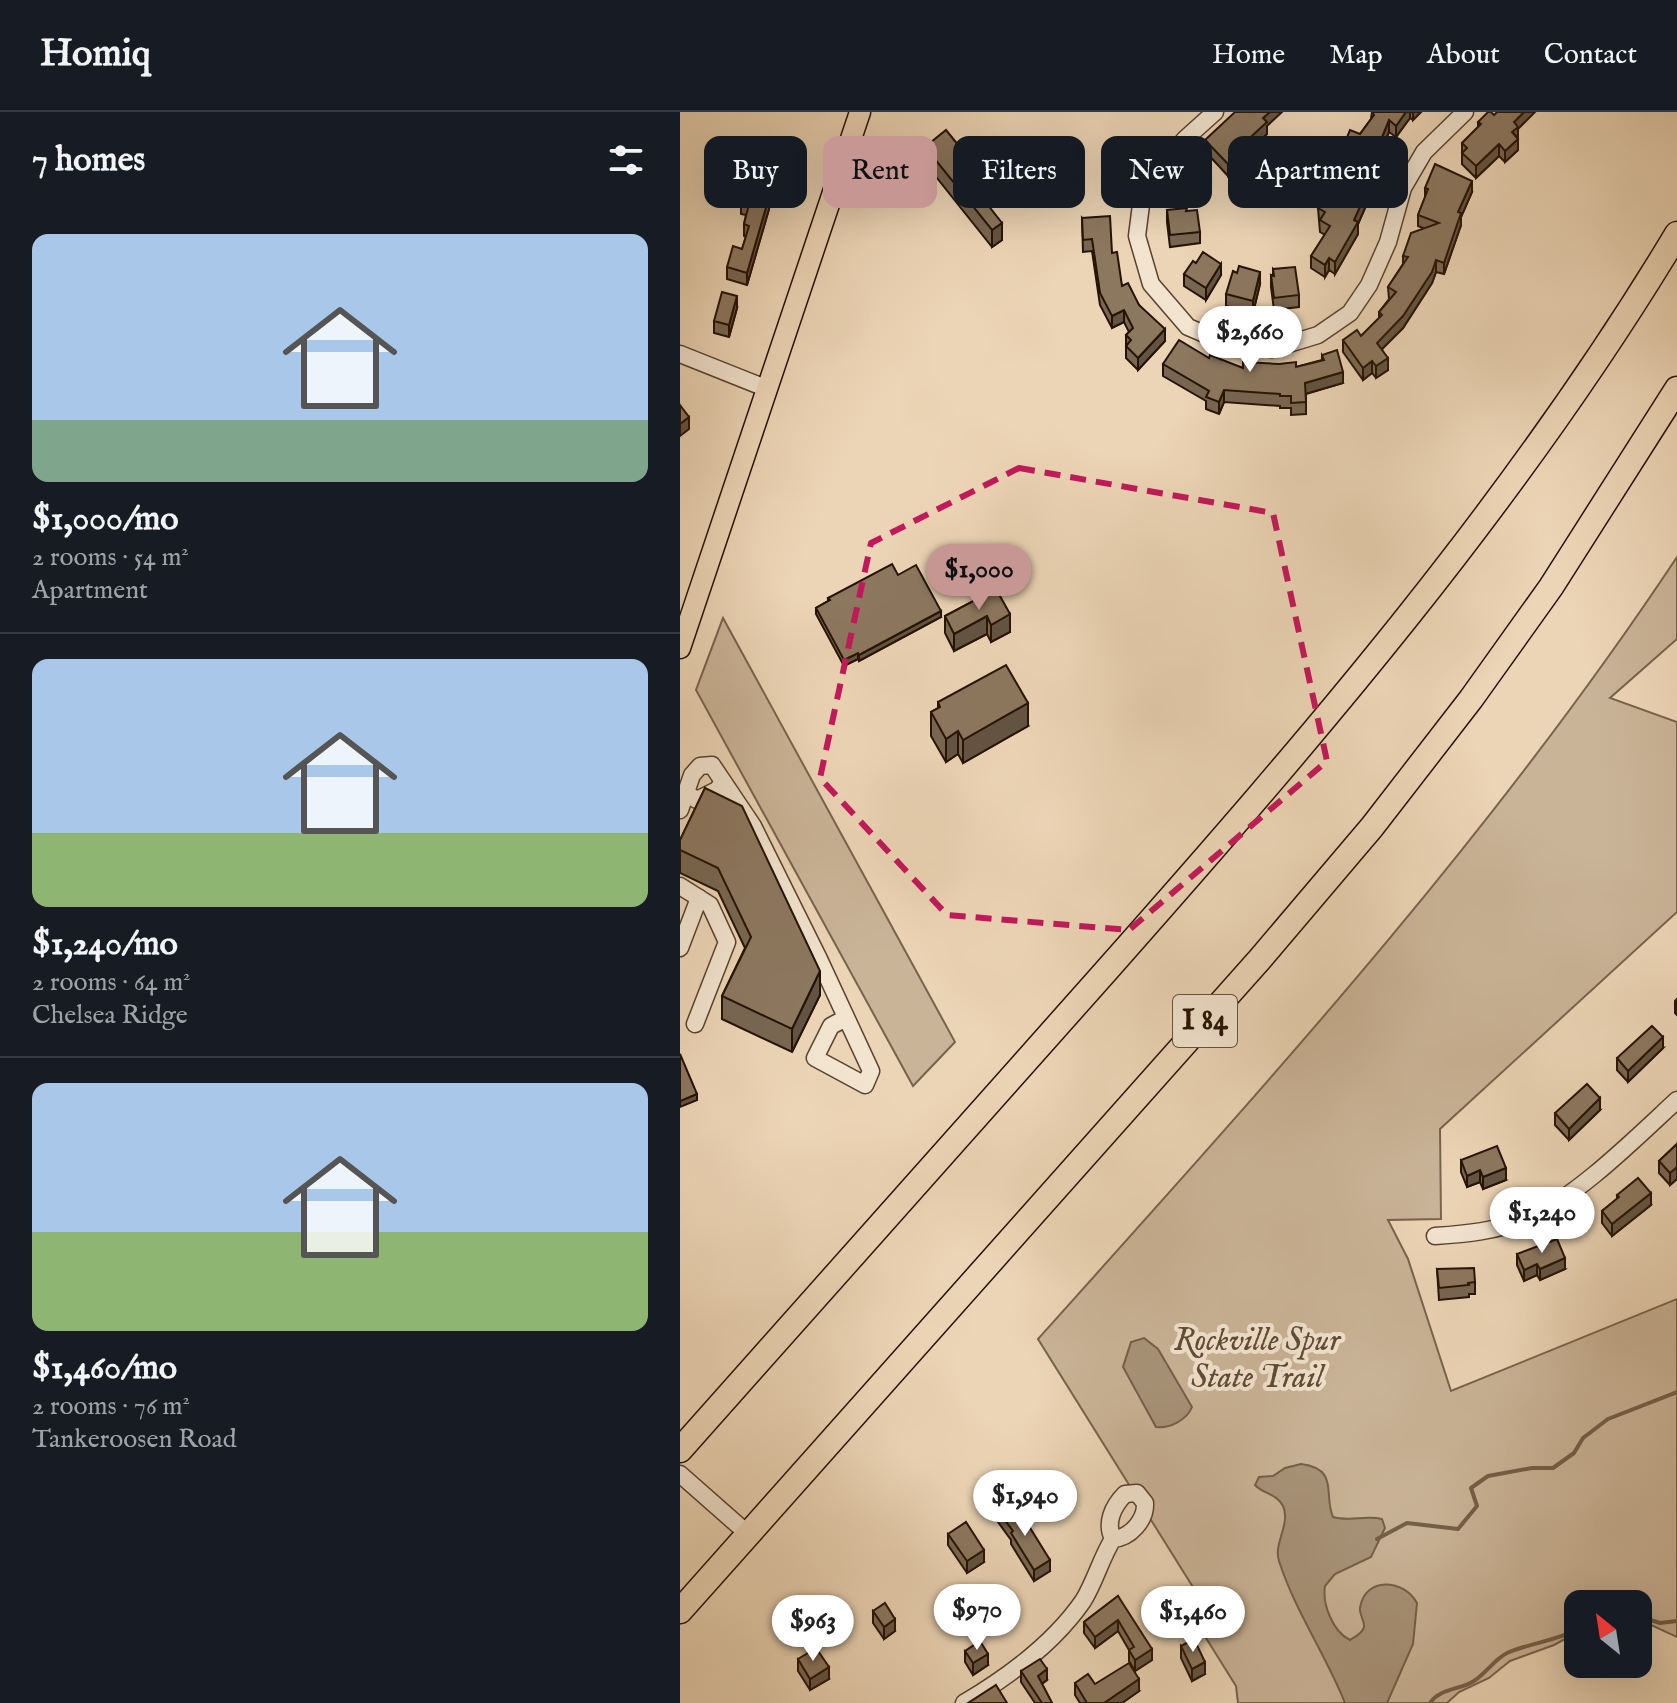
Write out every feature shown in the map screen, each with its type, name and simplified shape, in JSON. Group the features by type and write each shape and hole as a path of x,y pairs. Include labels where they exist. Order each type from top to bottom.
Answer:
{"highway":[{"path":"680,1450 1231,830 1348,692 1540,445 1621,326 1677,234"},
{"name":"I 84","path":"680,1611 1260,959 1372,827 1471,699 1551,587 1677,389"}],"main road":[{"path":"680,648 860,112"}],"street":[{"path":"1215,112 1185,139 1143,189 1137,236 1151,284 1188,327 1228,344 1272,349 1318,335 1350,313 1369,285 1388,242 1403,188 1424,152 1465,112"},
{"path":"680,354 768,389"},
{"path":"680,810 692,775 700,766 712,765 753,826 846,1018"},
{"path":"685,793 697,800 717,790 723,782"},
{"path":"680,886 710,905 727,942 695,1024"},
{"path":"680,948 699,898"},
{"path":"1435,1236 1480,1233 1528,1219 1569,1193 1677,1100"},
{"path":"680,1474 748,1534"},
{"path":"964,1703 994,1685 1055,1634 1082,1601 1113,1539"}],"highlighted area":[{"path":"1019,468 1273,513 1327,761 1129,930 947,915 820,778 871,543"}],"green space":[{"name":"Rockville Spur State Trail","path":"1677,557 1677,639 1610,698 1677,722 1677,912 1440,1129 1441,1219 1388,1220 1408,1259 1451,1391 1677,1299 1677,1637 1652,1625 1652,1590 1564,1590 1564,1640 1510,1661 1489,1678 1459,1692 1447,1703 1238,1703 1236,1686 1186,1606 1196,1592 1038,1339 1372,960 1530,763"},
{"path":"723,618 955,1042 913,1086 696,690"}],"shaded area":[{"path":"1144,1338 1158,1349 1192,1407 1182,1420 1166,1427 1156,1427 1123,1367 1131,1342"},
{"path":"1301,1464 1321,1471 1326,1477 1333,1517 1382,1519 1385,1528 1371,1557 1335,1574 1325,1586 1327,1609 1338,1631 1350,1640 1362,1631 1364,1625 1360,1608 1363,1598 1377,1586 1386,1584 1403,1589 1417,1603 1413,1644 1387,1703 1345,1703 1279,1561 1278,1548 1285,1520 1283,1506 1277,1498 1255,1485 1259,1477 1273,1476 1285,1468"}],"building":[{"path":"1235,112 1270,112 1263,118 1267,122 1252,136 1228,136 1228,164 1212,147 1212,136 1209,136"},
{"path":"1372,112 1406,112 1396,126 1389,120 1382,136 1348,136 1350,130 1360,134 1374,115"},
{"path":"1488,112 1494,115 1497,112 1524,112 1514,122 1518,127 1512,132 1518,139 1505,151 1499,144 1476,166 1462,153 1467,148 1462,143"},
{"path":"946,130 953,139 953,182 937,162 937,137"},
{"path":"1435,164 1472,181 1458,212 1461,213 1444,263 1436,260 1432,272 1403,316 1377,343 1388,358 1376,366 1372,361 1363,368 1343,340 1357,330 1361,336 1382,315 1379,312 1396,292 1388,287 1408,257 1403,256 1411,233 1439,223 1418,215"},
{"path":"748,208 766,208 747,273 727,267 733,246 742,249 749,226 744,224"},
{"path":"974,208 990,208 1002,223 992,230"},
{"path":"1318,208 1359,208 1354,220 1358,222 1335,262 1329,258 1325,265 1311,256 1330,226 1320,220 1325,212"},
{"path":"1167,210 1197,210 1200,232 1170,235"},
{"path":"1110,216 1112,253 1117,252 1122,286 1128,283 1139,305 1165,329 1138,358 1126,346 1131,340 1126,335 1133,328 1124,310 1112,316 1100,293 1092,239 1083,240 1082,218"},
{"path":"1203,252 1221,264 1206,288 1184,274"},
{"path":"1239,266 1260,272 1253,301 1226,294 1233,271 1237,273"},
{"path":"1295,267 1299,295 1274,298 1273,269"},
{"path":"722,292 737,296 729,325 714,321"},
{"path":"1179,340 1209,358 1210,355 1243,368 1243,362 1296,362 1296,367 1324,360 1322,355 1337,350 1343,372 1305,383 1306,402 1291,403 1291,396 1280,394 1224,390 1219,402 1206,397 1209,391 1163,364"},
{"path":"680,405 689,417 680,424"},
{"path":"892,564 898,575 916,565 941,611 844,660 816,608 830,600 828,598"},
{"path":"996,589 1010,614 991,625 987,616 954,634 945,616"},
{"path":"1006,665 1028,703 963,740 958,731 946,739 931,712 940,707 938,702"},
{"path":"705,788 742,806 820,971 792,1029 722,996 751,937 718,868 680,850 680,840"},
{"path":"1652,1026 1663,1037 1628,1071 1617,1058"},
{"path":"680,1054 697,1094 680,1101"},
{"path":"1587,1084 1600,1098 1569,1129 1555,1113"},
{"path":"1677,1144 1677,1167 1670,1173 1659,1161"},
{"path":"1497,1146 1506,1168 1483,1177 1480,1170 1467,1176 1461,1160"},
{"path":"1638,1178 1651,1193 1612,1224 1602,1211"},
{"path":"1557,1239 1565,1258 1540,1269 1537,1264 1524,1270 1517,1254"},
{"path":"1474,1268 1475,1282 1439,1288 1437,1269"},
{"path":"1010,1503 1027,1523 1050,1560 1034,1570 998,1511"},
{"path":"966,1522 984,1550 967,1561 948,1534"},
{"path":"1118,1596 1152,1649 1135,1660 1129,1650 1134,1647 1118,1620 1095,1637 1084,1622"},
{"path":"885,1603 895,1619 884,1627 873,1611"},
{"path":"1194,1639 1205,1662 1192,1669 1181,1646"},
{"path":"980,1641 988,1654 973,1663 965,1651"},
{"path":"816,1648 829,1667 810,1679 798,1659"},
{"path":"1040,1659 1047,1669 1038,1676 1052,1703 1042,1703 1021,1671"},
{"path":"1129,1663 1139,1679 1104,1703 1087,1703 1075,1683 1088,1674 1095,1684"},
{"path":"996,1685 1007,1703 968,1703"}],"waterway":[{"path":"1377,1539 1407,1523 1458,1529 1477,1506 1471,1488 1488,1476 1532,1468 1553,1468 1574,1453 1583,1438 1608,1419 1677,1392"},
{"path":"1652,1620 1677,1621"},
{"path":"1430,1703 1439,1694 1474,1681 1507,1653 1564,1635"}]}
